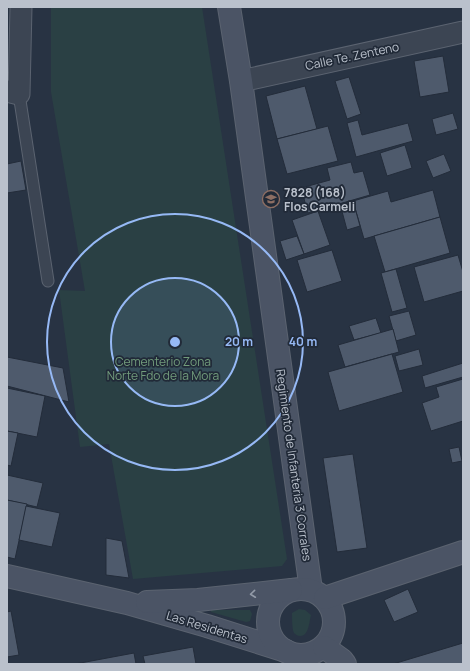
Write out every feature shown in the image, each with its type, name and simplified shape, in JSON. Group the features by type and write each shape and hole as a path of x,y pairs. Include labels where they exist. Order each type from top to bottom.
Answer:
{"main road":[{"name":"Regimiento de Infanteria 3 Corrales","path":"229,7 241,80 309,593"},
{"name":"Las Residentas","path":"127,603 309,593 463,552"},
{"name":"Las Residentas","path":"7,576 127,603 286,651"},
{"path":"309,593 332,607 335,617 334,628 331,638 324,647 306,655 296,655 277,645 271,636 268,625 269,614 274,603 281,595 309,593"},
{"path":"324,647 342,660 345,664"}],"street":[{"path":"13,92 21,7"},
{"name":"Calle Te. Zenteno","path":"241,80 463,35"}],"lane":[{"path":"13,92 48,281"}],"green space":[{"name":"Cementerio Zona Norte Fdo de la Mora","path":"51,7 202,7 287,559 282,566 133,579 109,444 80,447 59,290 85,291 51,92"},
{"path":"299,609 305,610 311,615 307,631 305,634 300,636 294,633 292,620 292,613"},
{"path":"211,610 250,610 252,614 250,621 246,622 211,612"}],"building":[{"path":"443,56 449,92 420,97 414,61"},
{"path":"349,77 361,114 347,119 335,81"},
{"path":"305,86 317,129 277,139 266,96"},
{"path":"453,113 458,129 436,135 432,119"},
{"path":"358,120 362,135 408,123 413,141 356,157 347,123"},
{"path":"328,126 338,161 287,174 277,139"},
{"path":"405,145 412,168 387,176 380,153"},
{"path":"444,154 451,171 433,178 426,161"},
{"path":"21,161 26,190 7,193 7,164"},
{"path":"351,162 354,173 363,171 370,195 308,213 301,188 330,180 327,168"},
{"path":"433,190 440,217 364,239 353,201 388,191 391,202"},
{"path":"353,201 360,226 347,230 340,204"},
{"path":"318,211 330,245 304,254 292,220"},
{"path":"440,217 450,253 385,272 374,236"},
{"path":"297,236 304,254 286,260 280,241"},
{"path":"332,250 342,281 307,292 297,260"},
{"path":"458,255 463,272 463,291 424,302 414,267"},
{"path":"396,269 407,308 392,312 381,273"},
{"path":"409,311 416,335 396,341 389,316"},
{"path":"376,318 381,333 354,340 349,326"},
{"path":"393,329 399,352 345,367 338,345"},
{"path":"419,349 423,365 399,371 395,356"},
{"path":"392,354 403,392 339,411 328,372"},
{"path":"7,357 63,368 69,402 7,386"},
{"path":"463,363 463,377 425,388 422,376"},
{"path":"463,379 463,421 431,431 422,403 439,397 436,387"},
{"path":"7,388 45,396 37,437 7,431"},
{"path":"7,431 18,433 11,466 7,465"},
{"path":"459,447 462,461 452,463 449,449"},
{"path":"353,454 367,548 337,552 323,458"},
{"path":"7,475 43,483 37,507 7,500"},
{"path":"7,500 27,504 15,559 7,557"},
{"path":"26,506 60,513 52,547 19,540"},
{"path":"106,538 122,541 129,578 106,575"},
{"path":"408,589 418,612 394,622 384,600"},
{"path":"11,611 19,655 7,657 7,612"},
{"path":"463,643 463,664 393,664"},
{"path":"193,647 196,664 145,664 143,656"},
{"path":"134,653 136,664 75,664"}],"place":[{"name":"7828 (168) Flos Carmeli","path":"271,199"}]}
